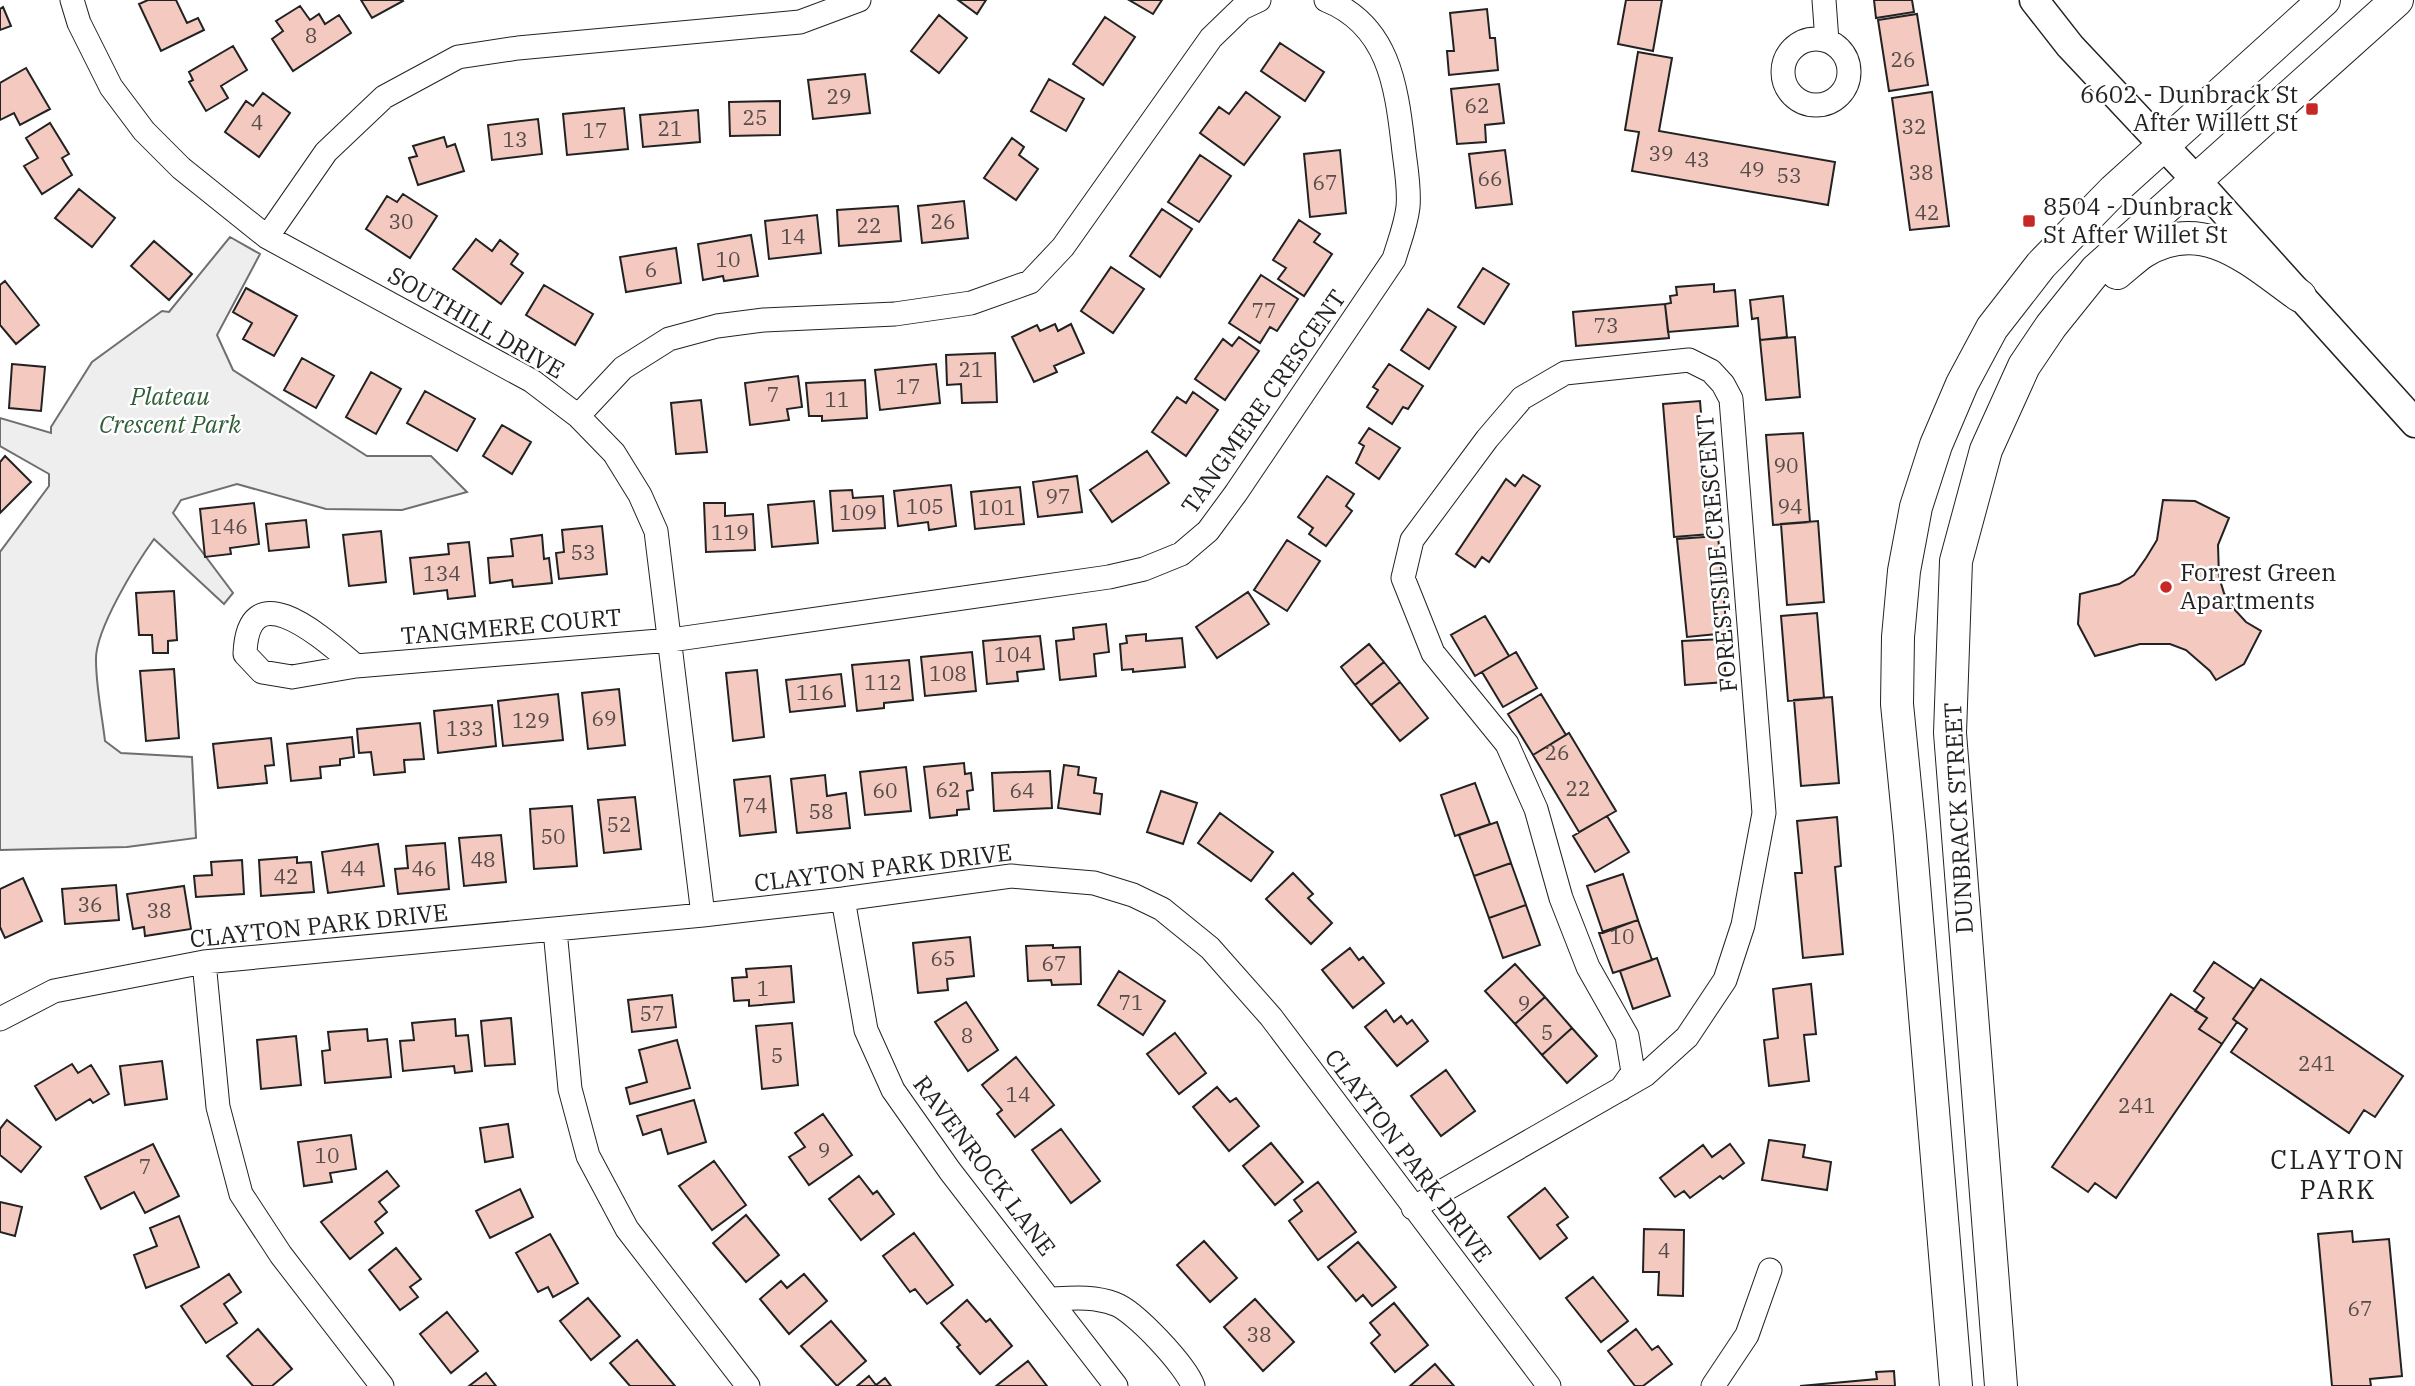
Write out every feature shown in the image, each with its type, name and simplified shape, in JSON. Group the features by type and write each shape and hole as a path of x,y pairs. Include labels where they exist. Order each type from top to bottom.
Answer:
{"main road":[{"name":"DUNBRACK STREET","path":"1956,1386 1912,850 1897,704 1898,637 1904,571 1916,506 1936,445 1962,384 1992,328 2040,265 2114,190 2325,0"},
{"name":"DUNBRACK STREET","path":"2001,1386 1950,733 1956,561 1986,450 2024,366 2051,326 2096,270 2397,0"},
{"path":"2051,326 2143,252 2166,241 2190,238 2213,240 2235,249 2300,296"}],"street":[{"name":"SOUTHILL DRIVE","path":"72,0 79,23 111,87 145,131 181,168 267,237 532,382 578,416 614,453 640,495 656,531 704,915"},
{"path":"267,237 326,152 384,97 458,57 517,48 800,22 859,0"},
{"path":"578,416 623,368 669,339 717,326 895,314 971,303 1030,282 1062,247 1211,38 1242,8 1259,0"},
{"name":"TANGMERE CRESCENT","path":"671,639 1144,569 1181,554 1208,531 1394,259 1408,210 1398,104 1386,58 1368,28 1342,6 1326,0"},
{"path":"1824,0 1827,41"},
{"path":"2034,0 2070,46 2196,180 2415,423"},
{"name":"FORESTSIDE CRESCENT","path":"1413,1208 1645,1076 1687,1037 1724,980 1743,925 1764,813 1731,399 1723,384 1711,371 1689,360 1565,373 1522,398 1486,439 1412,540 1404,578 1433,653 1507,744 1536,809 1561,898 1588,967 1627,1036 1633,1072 1620,1089"},
{"name":"TANGMERE COURT","path":"356,666 671,639"},
{"name":"CLAYTON PARK DRIVE","path":"0,1019 54,991 204,962 704,915 1012,876 1094,883 1133,895 1162,909 1210,948 1271,1017 1549,1386"},
{"name":"RAVENROCK LANE","path":"843,899 866,1030 893,1090 950,1171 1116,1386"},
{"path":"555,930 570,1088 589,1156 627,1229 748,1386"},
{"path":"204,962 218,1107 241,1194 281,1255 382,1386"},
{"path":"1713,1386 1747,1335 1770,1270"},
{"path":"1051,1299 1085,1297 1118,1304 1171,1353 1193,1386"}],"green space":[{"name":"Plateau Crescent Park","path":"230,237 260,254 217,335 233,370 367,456 431,456 467,492 402,510 326,509 237,484 181,500 173,513 233,593 224,604 154,539 127,580 109,615 97,647 96,670 105,741 121,753 192,757 196,838 127,847 0,850 0,552 49,486 49,474 0,446 0,418 51,433 51,427 92,362 162,311 169,312"}],"building":[{"path":"148,0 176,0 187,23 198,18 204,30 161,51 139,4"},
{"path":"361,0 402,0 403,1 372,18"},
{"path":"958,0 986,0 977,14"},
{"path":"1129,0 1162,0 1153,14"},
{"path":"1626,0 1662,0 1653,51 1618,44"},
{"path":"1874,0 1912,0 1914,12 1876,18"},
{"path":"300,6 310,20 319,14 325,24 339,15 351,33 293,71 272,39 283,31 276,21"},
{"path":"3,7 11,26 0,30 0,9"},
{"path":"1487,9 1490,38 1495,38 1498,70 1449,75 1447,51 1454,51 1450,13"},
{"path":"1917,14 1928,85 1889,91 1878,20"},
{"path":"939,15 967,38 939,73 911,51"},
{"path":"1105,17 1135,37 1103,85 1073,64"},
{"path":"1280,43 1324,72 1305,101 1261,71"},
{"path":"233,46 247,70 221,86 228,98 206,111 189,82 193,80 189,72"},
{"path":"1638,52 1672,58 1659,131 1835,162 1828,205 1632,171 1639,132 1625,130"},
{"path":"26,68 50,109 20,125 14,113 0,120 0,83"},
{"path":"865,74 870,113 813,119 808,80"},
{"path":"1049,79 1084,99 1066,131 1031,111"},
{"path":"1499,84 1504,123 1485,125 1486,142 1457,144 1451,89"},
{"path":"1246,92 1280,117 1244,165 1200,133 1219,107 1229,114"},
{"path":"1932,92 1949,226 1910,230 1892,98"},
{"path":"263,93 290,113 259,157 225,132 246,101 253,106"},
{"path":"780,101 780,135 730,136 729,102"},
{"path":"624,108 628,149 567,155 563,114"},
{"path":"698,110 700,142 643,147 640,115"},
{"path":"538,119 542,154 492,160 488,125"},
{"path":"50,123 69,154 62,158 72,175 42,194 24,166 38,158 26,138"},
{"path":"444,137 447,147 455,144 464,171 418,185 409,158 417,156 413,146"},
{"path":"1012,138 1024,147 1019,155 1038,169 1016,200 984,178"},
{"path":"1340,150 1346,213 1310,217 1304,154"},
{"path":"1505,150 1512,204 1476,208 1469,154"},
{"path":"1200,155 1231,176 1199,222 1168,202"},
{"path":"79,189 115,218 92,247 55,218"},
{"path":"403,194 437,216 410,258 366,229 387,196 397,202"},
{"path":"964,201 968,238 922,243 918,206"},
{"path":"898,206 901,241 839,246 837,210"},
{"path":"1162,209 1192,229 1160,277 1130,256"},
{"path":"817,215 821,253 769,259 765,221"},
{"path":"1299,220 1320,234 1314,242 1332,254 1304,296 1278,279 1286,268 1273,260"},
{"path":"751,235 758,276 724,281 723,276 703,280 698,244"},
{"path":"476,239 492,251 500,240 518,254 511,264 523,273 501,304 453,269"},
{"path":"154,241 192,274 169,300 131,266"},
{"path":"676,248 681,283 626,292 620,257"},
{"path":"1111,267 1144,289 1113,333 1081,311"},
{"path":"1483,268 1509,284 1484,324 1458,307"},
{"path":"1261,275 1298,299 1277,331 1270,327 1260,343 1229,323"},
{"path":"5,281 39,325 16,344 0,325 0,285"},
{"path":"1714,284 1714,292 1735,290 1738,326 1668,332 1665,304 1671,303 1670,296 1677,295 1676,287"},
{"path":"544,285 593,314 575,345 526,315"},
{"path":"246,288 297,316 274,356 243,339 252,323 233,312"},
{"path":"1783,296 1787,337 1760,340 1758,318 1752,319 1750,300"},
{"path":"1665,304 1669,338 1576,346 1573,312"},
{"path":"1428,309 1456,327 1429,369 1401,350"},
{"path":"1055,324 1058,331 1071,324 1084,353 1054,366 1057,372 1034,382 1012,337 1037,325 1040,331"},
{"path":"1239,337 1259,351 1225,400 1195,379 1223,339 1232,346"},
{"path":"1795,337 1800,397 1766,400 1760,340"},
{"path":"995,353 997,402 962,403 961,384 947,385 946,355"},
{"path":"302,358 334,376 316,408 284,390"},
{"path":"12,364 45,367 41,411 9,408"},
{"path":"936,364 940,403 880,410 875,370"},
{"path":"1389,364 1423,386 1408,409 1403,407 1392,424 1367,407 1378,390 1373,387"},
{"path":"371,372 401,389 376,434 346,417"},
{"path":"798,376 802,407 787,409 789,420 750,425 745,383"},
{"path":"865,380 867,418 822,421 822,416 809,416 806,383"},
{"path":"425,391 475,419 457,451 407,423"},
{"path":"1193,392 1218,410 1186,456 1152,432 1177,397 1186,403"},
{"path":"701,400 707,452 676,454 671,403"},
{"path":"1700,401 1711,534 1674,537 1663,404"},
{"path":"502,425 531,442 512,474 483,456"},
{"path":"1369,428 1400,448 1379,479 1356,463 1364,446 1359,443"},
{"path":"1803,433 1810,522 1773,525 1766,435"},
{"path":"1147,451 1169,483 1112,522 1090,490"},
{"path":"5,456 31,482 0,513 0,462"},
{"path":"1523,475 1540,486 1489,562 1482,557 1475,567 1456,554 1506,479 1515,486"},
{"path":"1077,476 1082,512 1038,517 1033,482"},
{"path":"1327,476 1354,494 1346,506 1352,511 1326,546 1309,534 1313,528 1298,517"},
{"path":"951,485 956,526 929,530 928,522 898,526 894,491"},
{"path":"1020,487 1024,524 975,529 971,492"},
{"path":"852,490 853,498 883,496 885,528 833,531 830,491"},
{"name":"Forrest Green Apartments","path":"2163,500 2195,501 2229,518 2218,545 2219,577 2224,593 2234,609 2246,622 2261,631 2244,664 2216,680 2210,671 2186,650 2170,644 2140,644 2095,656 2078,624 2080,594 2119,584 2134,575 2146,558 2157,540"},
{"path":"814,501 818,543 772,547 768,505"},
{"path":"254,503 259,544 230,548 231,554 205,557 200,509"},
{"path":"704,503 725,503 725,516 753,514 755,550 706,552"},
{"path":"306,520 309,547 269,551 266,524"},
{"path":"1818,521 1824,602 1787,605 1781,524"},
{"path":"602,526 607,574 559,579 556,553 564,552 562,530"},
{"path":"381,531 386,582 349,586 343,535"},
{"path":"542,535 544,559 549,558 552,583 513,587 512,580 490,583 488,558 513,556 511,539"},
{"path":"1718,536 1727,633 1687,637 1677,539"},
{"path":"1287,540 1320,561 1287,611 1254,590"},
{"path":"469,542 475,596 448,599 447,590 414,594 410,558 449,554 448,544"},
{"path":"174,591 177,640 168,641 168,653 153,653 152,635 139,635 136,593"},
{"path":"1248,592 1269,624 1217,658 1196,627"},
{"path":"1817,613 1824,698 1788,701 1781,616"},
{"path":"1485,616 1509,656 1475,676 1451,635"},
{"path":"1106,624 1109,652 1094,654 1096,676 1060,680 1056,641 1074,639 1073,628"},
{"path":"1146,634 1146,641 1182,638 1185,667 1133,672 1133,669 1122,670 1120,644 1127,643 1126,636"},
{"path":"1040,636 1044,669 1017,672 1018,681 987,684 983,641"},
{"path":"1723,639 1726,682 1685,685 1682,641"},
{"path":"1369,644 1384,662 1355,685 1341,667"},
{"path":"972,652 976,691 925,696 921,657"},
{"path":"1516,652 1537,688 1503,707 1482,672"},
{"path":"909,660 913,700 884,703 884,708 857,711 852,665"},
{"path":"1384,662 1400,682 1371,705 1355,685"},
{"path":"174,669 179,738 146,741 140,671"},
{"path":"757,670 764,737 733,741 726,673"},
{"path":"841,674 845,706 790,712 786,680"},
{"path":"1400,682 1428,718 1400,741 1371,705"},
{"path":"619,689 625,745 588,749 582,693"},
{"path":"558,694 563,740 503,746 498,701"},
{"path":"1541,694 1566,735 1533,755 1508,714"},
{"path":"1832,697 1839,783 1801,786 1794,700"},
{"path":"492,705 496,746 438,753 434,711"},
{"path":"420,723 424,759 404,760 405,772 374,775 371,752 359,753 357,729"},
{"path":"1569,733 1616,811 1579,832 1533,755"},
{"path":"352,737 354,757 340,759 340,765 320,767 321,778 291,781 287,744"},
{"path":"271,738 274,765 265,766 267,783 218,788 213,744"},
{"path":"964,763 965,774 971,773 973,790 967,791 969,809 957,810 957,815 930,818 924,767"},
{"path":"1064,765 1079,767 1078,775 1096,778 1094,793 1102,794 1100,814 1058,808"},
{"path":"906,767 911,811 865,815 860,772"},
{"path":"1050,771 1052,808 994,811 992,773"},
{"path":"825,775 827,796 846,793 850,828 797,833 791,779"},
{"path":"770,776 776,832 740,836 734,780"},
{"path":"1475,783 1490,824 1455,836 1441,795"},
{"path":"1161,791 1197,803 1183,844 1147,832"},
{"path":"635,797 641,849 604,853 598,800"},
{"path":"572,806 577,866 534,869 530,809"},
{"path":"1220,813 1273,852 1251,881 1198,843"},
{"path":"1607,816 1629,852 1595,872 1573,836"},
{"path":"1837,817 1841,866 1835,867 1843,954 1803,958 1795,873 1802,873 1797,821"},
{"path":"1497,822 1511,863 1474,876 1459,835"},
{"path":"501,835 506,882 464,886 459,838"},
{"path":"445,843 449,889 398,894 395,869 408,868 406,846"},
{"path":"378,844 384,886 328,893 322,852"},
{"path":"297,857 297,863 311,862 314,892 261,896 259,860"},
{"path":"242,860 244,894 196,897 194,876 212,875 211,862"},
{"path":"1511,863 1526,905 1489,918 1474,876"},
{"path":"1293,873 1313,894 1308,898 1332,923 1311,944 1266,899"},
{"path":"1623,874 1638,920 1603,933 1587,886"},
{"path":"23,878 42,921 5,938 0,927 0,889"},
{"path":"116,885 119,920 65,924 62,889"},
{"path":"184,886 191,929 145,936 144,927 133,929 127,894"},
{"path":"1526,905 1540,945 1503,958 1489,918"},
{"path":"1638,920 1652,960 1613,973 1599,933"},
{"path":"970,937 974,976 947,979 948,990 918,993 913,943"},
{"path":"1053,945 1053,948 1080,947 1081,984 1052,985 1051,980 1028,981 1026,946"},
{"path":"1350,948 1359,960 1363,957 1384,983 1353,1008 1322,970"},
{"path":"1657,958 1670,996 1633,1009 1620,971"},
{"path":"2214,962 2254,989 2233,1019 2237,1022 2222,1044 2199,1029 2207,1018 2195,1011 2204,998 2194,991"},
{"path":"1515,964 1545,997 1515,1024 1485,991"},
{"path":"791,966 794,1002 749,1006 749,1000 734,1001 732,978 747,977 746,969"},
{"path":"1119,971 1165,1001 1143,1035 1098,1005"},
{"path":"2261,979 2403,1076 2375,1117 2364,1110 2349,1133 2231,1052 2247,1029 2233,1019"},
{"path":"1811,984 1816,1034 1804,1035 1809,1081 1769,1086 1764,1040 1778,1038 1773,989"},
{"path":"2171,994 2207,1018 2199,1029 2222,1044 2116,1198 2095,1183 2088,1192 2052,1167"},
{"path":"672,995 676,1027 632,1032 628,1000"},
{"path":"1545,997 1572,1028 1542,1055 1515,1024"},
{"path":"966,1002 998,1050 968,1071 935,1022"},
{"path":"1386,1010 1394,1022 1401,1016 1407,1024 1412,1020 1428,1041 1397,1066 1365,1027"},
{"path":"511,1018 515,1064 485,1066 481,1021"},
{"path":"455,1019 456,1036 468,1035 472,1071 455,1073 454,1066 403,1071 400,1041 414,1040 412,1023"},
{"path":"792,1023 798,1085 762,1089 756,1026"},
{"path":"1572,1028 1597,1056 1567,1083 1542,1055"},
{"path":"367,1029 368,1041 387,1039 391,1077 325,1083 322,1051 330,1050 328,1032"},
{"path":"1175,1033 1206,1073 1179,1094 1147,1054"},
{"path":"296,1036 301,1085 261,1089 257,1040"},
{"path":"677,1040 690,1088 630,1104 626,1088 647,1082 639,1050"},
{"path":"1016,1057 1054,1105 1015,1137 997,1114 1002,1110 982,1085"},
{"path":"162,1061 167,1099 125,1105 120,1066"},
{"path":"72,1064 78,1073 91,1065 109,1094 93,1103 90,1099 56,1120 35,1086"},
{"path":"1446,1070 1475,1111 1441,1136 1411,1096"},
{"path":"1217,1087 1230,1102 1236,1098 1259,1126 1229,1151 1193,1107"},
{"path":"694,1100 706,1142 668,1154 661,1129 643,1135 637,1116"},
{"path":"823,1114 852,1155 809,1185 789,1157 805,1147 795,1133"},
{"path":"7,1120 41,1147 21,1172 0,1155 0,1129"},
{"path":"508,1124 513,1157 485,1162 480,1128"},
{"path":"1061,1129 1100,1181 1071,1203 1032,1150"},
{"path":"351,1135 356,1169 330,1173 332,1182 304,1186 298,1142"},
{"path":"1769,1140 1805,1145 1803,1157 1831,1162 1827,1190 1762,1180"},
{"path":"1271,1143 1303,1182 1275,1205 1243,1166"},
{"path":"153,1144 179,1196 145,1213 134,1192 101,1209 85,1177"},
{"path":"1730,1144 1744,1163 1723,1179 1720,1176 1690,1198 1684,1191 1675,1197 1660,1178 1703,1145 1712,1157"},
{"path":"714,1161 746,1205 712,1230 679,1186"},
{"path":"387,1171 399,1186 379,1202 387,1212 375,1222 383,1233 350,1259 321,1222"},
{"path":"859,1176 873,1194 877,1191 894,1214 861,1240 829,1199"},
{"path":"1318,1182 1356,1232 1318,1260 1289,1221 1302,1211 1294,1200"},
{"path":"1545,1188 1568,1217 1557,1225 1567,1238 1540,1259 1508,1217"},
{"path":"520,1189 533,1217 490,1238 476,1211"},
{"path":"0,1202 22,1207 15,1236 0,1232"},
{"path":"746,1215 779,1255 746,1282 713,1243"},
{"path":"179,1216 199,1267 146,1288 134,1255 157,1246 150,1228"},
{"path":"1644,1229 1684,1230 1683,1296 1658,1295 1659,1272 1643,1272"},
{"path":"2352,1231 2353,1242 2389,1239 2402,1376 2370,1379 2371,1386 2332,1386 2318,1234"},
{"path":"914,1233 953,1285 927,1304 915,1289 910,1292 883,1256"},
{"path":"550,1234 578,1283 553,1297 548,1287 538,1292 516,1253"},
{"path":"1204,1241 1237,1278 1210,1302 1177,1265"},
{"path":"1358,1242 1396,1287 1372,1306 1363,1295 1356,1301 1328,1267"},
{"path":"396,1248 421,1279 410,1287 418,1297 400,1310 369,1270"},
{"path":"229,1274 241,1292 224,1304 237,1323 206,1343 181,1306"},
{"path":"804,1274 827,1301 789,1334 760,1299 781,1281 787,1288"},
{"path":"1593,1277 1628,1321 1601,1342 1566,1298"},
{"path":"588,1298 620,1336 591,1360 560,1321"},
{"path":"1255,1299 1294,1342 1263,1371 1224,1327"},
{"path":"967,1300 986,1322 990,1319 1012,1346 980,1374 941,1323"},
{"path":"1394,1303 1428,1345 1395,1372 1371,1343 1380,1335 1370,1323"},
{"path":"447,1312 478,1351 451,1373 420,1334"},
{"path":"831,1321 866,1361 837,1386 801,1346"},
{"path":"258,1329 292,1369 272,1386 253,1386 227,1356"},
{"path":"1636,1329 1652,1350 1658,1346 1672,1364 1643,1386 1635,1386 1608,1351"},
{"path":"637,1340 675,1386 630,1386 610,1363"},
{"path":"1028,1361 1047,1386 996,1386"},
{"path":"1435,1364 1454,1386 1410,1386"},
{"path":"1894,1371 1895,1386 1800,1386 1877,1379 1876,1372"},
{"path":"486,1373 496,1386 469,1386"},
{"path":"869,1376 876,1385 885,1378 891,1386 857,1386"}],"place":[{"name":"6602 - Dunbrack St After Willett St","path":"2312,109"},
{"name":"8504 - Dunbrack St After Willet St","path":"2029,221"},
{"name":"Forrest Green Apartments","path":"2166,587"}],"district":[{"name":"CLAYTON PARK","path":"2338,1175"}]}
